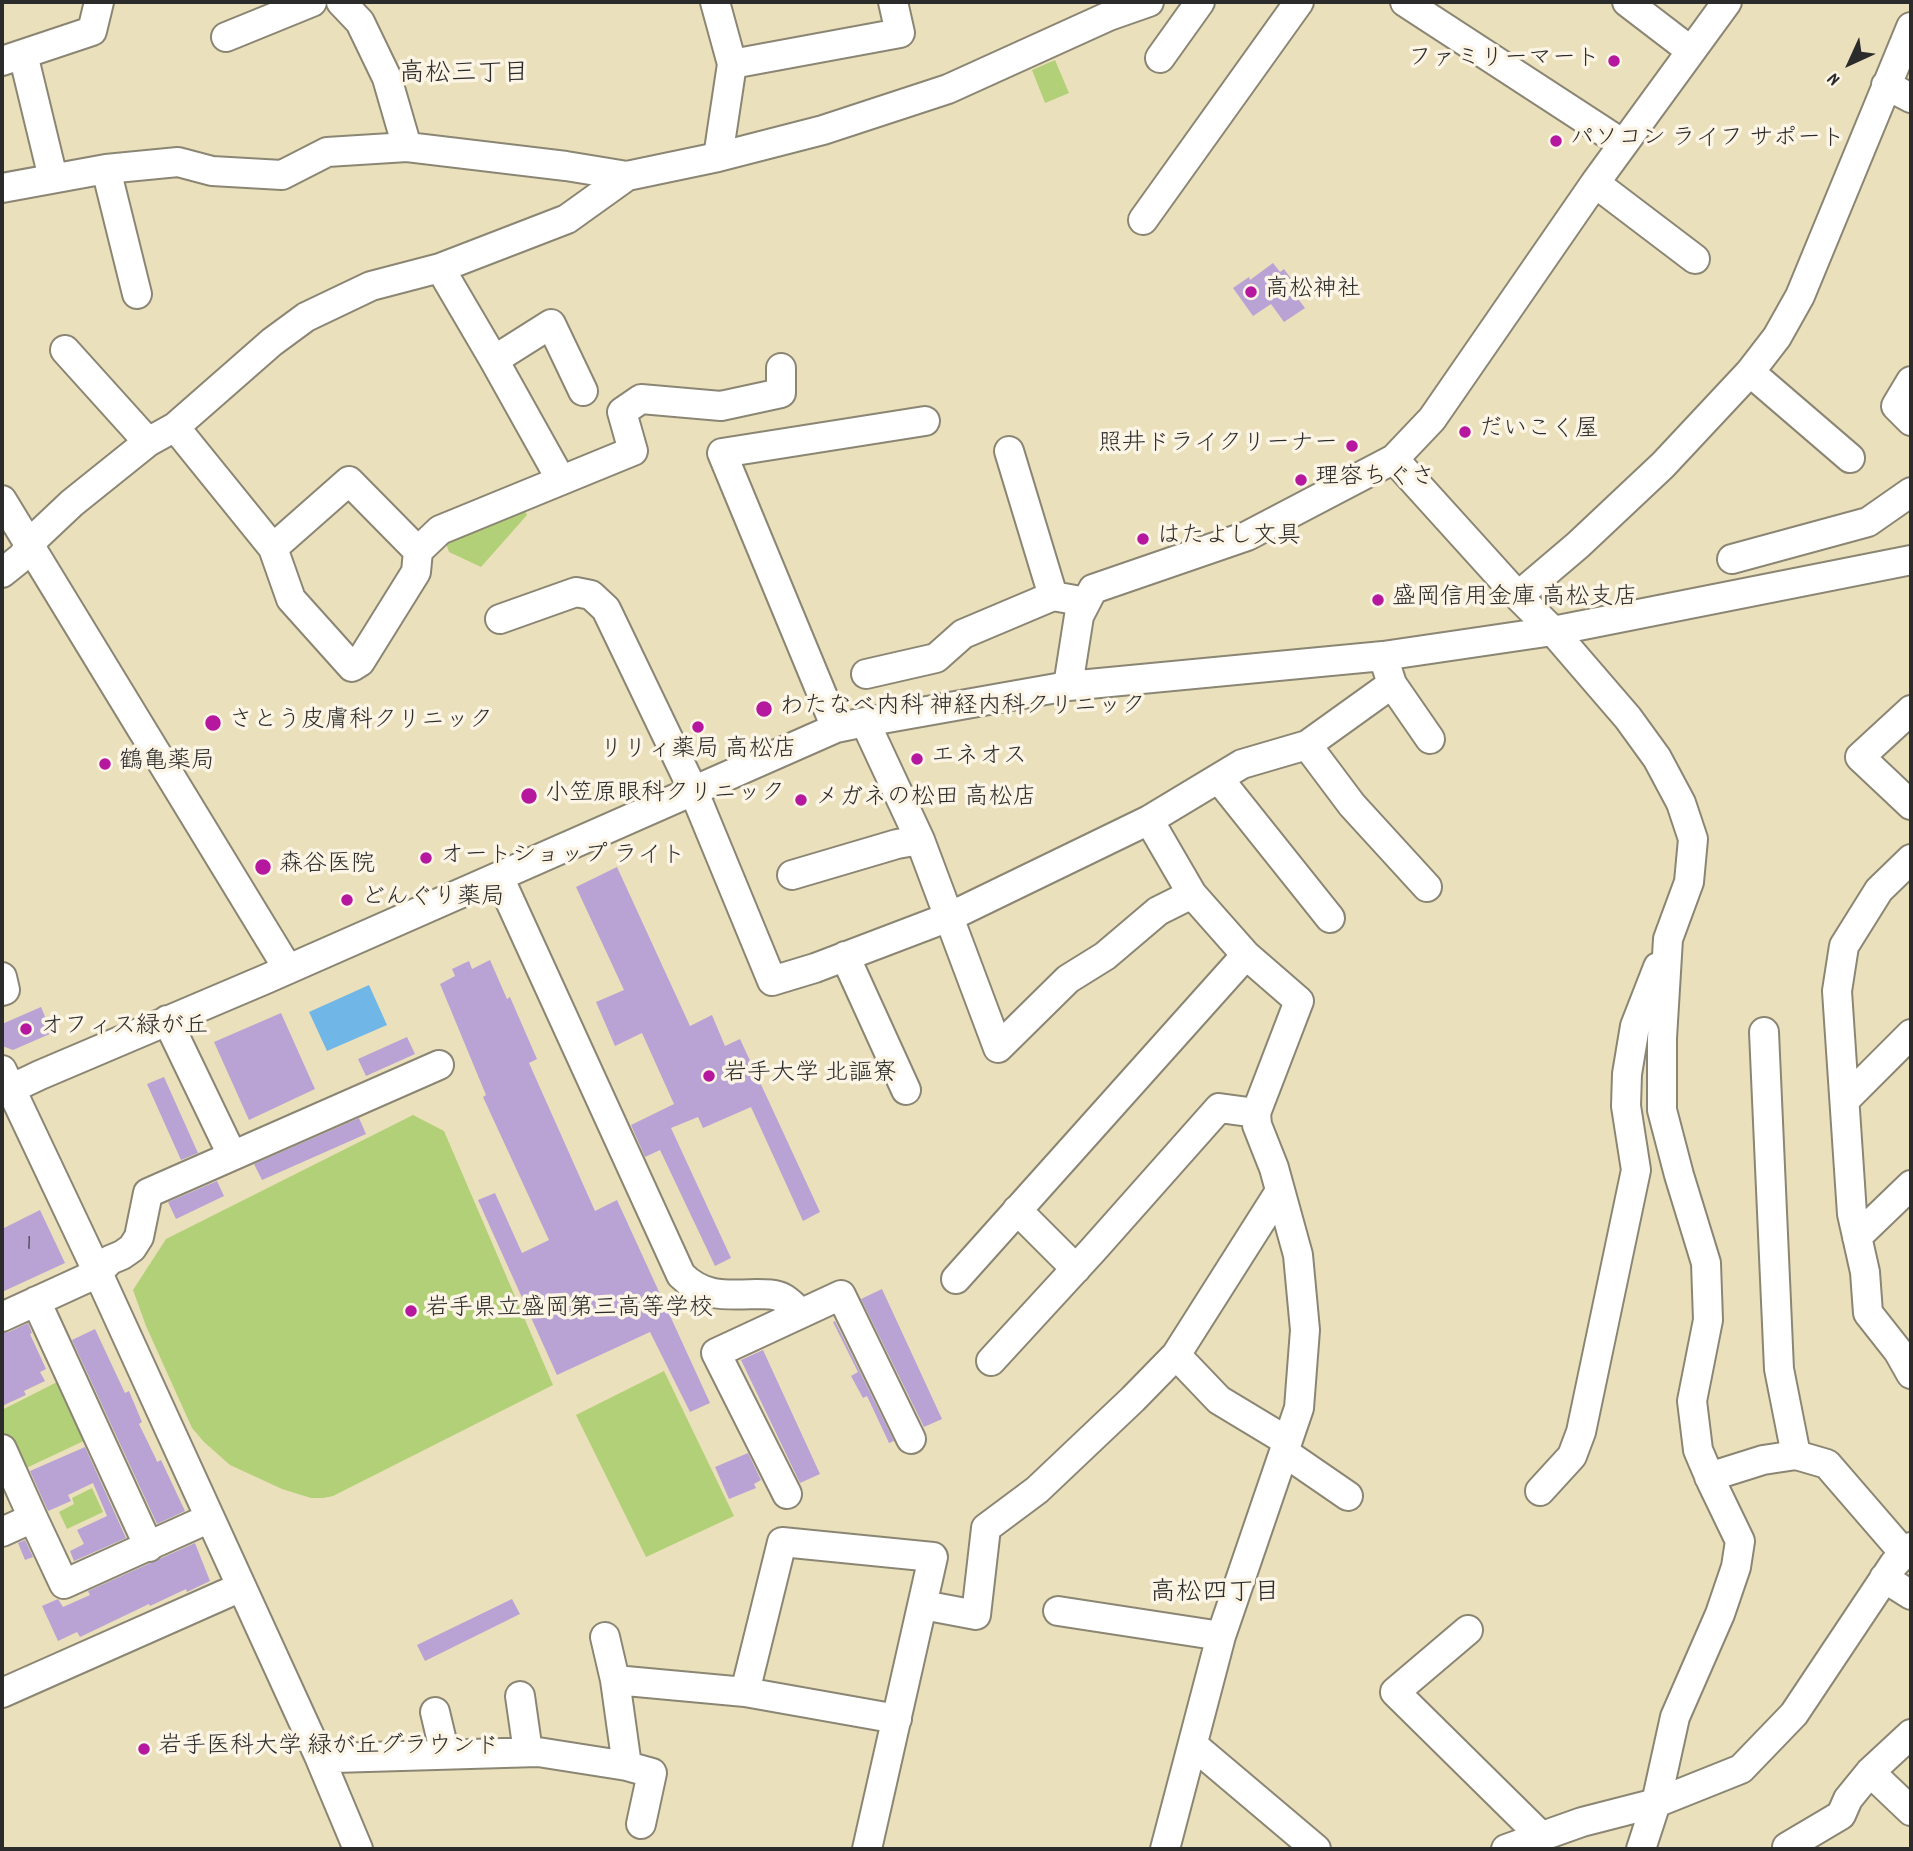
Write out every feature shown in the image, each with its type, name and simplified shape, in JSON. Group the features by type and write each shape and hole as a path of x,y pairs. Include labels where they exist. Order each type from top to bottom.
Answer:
{"street":[{"path":"53,178 12,57 92,32 99,2"},
{"path":"226,37 312,2"},
{"path":"341,2 360,22 387,78 407,147"},
{"path":"715,2 732,64 718,157"},
{"path":"732,64 900,33 893,2"},
{"path":"2,188 106,169 178,162 212,171 282,175 327,152 407,147 627,176 823,131 948,89 1106,9 1149,2"},
{"path":"1160,58 1200,2"},
{"path":"1143,219 1299,2"},
{"path":"1405,2 1623,144"},
{"path":"1628,2 1691,51"},
{"path":"1068,687 1079,616 1093,589 1247,536 1394,460 1432,419 1595,183 1727,2"},
{"path":"1518,596 1663,466 1750,372 1777,337 1801,296 1911,27"},
{"path":"1886,85 1911,98"},
{"path":"106,169 137,294"},
{"path":"2,573 22,557 30,545 72,503 148,442 175,427 272,342 306,317 371,286 440,268 567,219 627,176"},
{"path":"1595,183 1695,259"},
{"path":"440,268 561,480"},
{"path":"494,360 551,324 583,391"},
{"path":"65,350 148,442"},
{"path":"175,427 273,548 291,599 352,667 360,662 416,572 418,551 440,530 633,451 622,412 641,399 721,406 769,396 781,393 781,368"},
{"path":"1750,372 1850,458"},
{"path":"1911,381 1896,406 1911,421"},
{"path":"836,728 722,453 925,421"},
{"path":"1009,451 1053,596"},
{"path":"1394,460 1553,631 1628,718 1657,758 1681,803 1693,839 1689,882 1635,1026 1627,1074 1626,1106 1636,1170 1581,1432 1572,1456 1540,1491"},
{"path":"273,548 349,481 418,551"},
{"path":"1732,559 1868,522 1911,492"},
{"path":"2,500 288,969"},
{"path":"358,1849 319,1756 98,1273 5,1084 40,1075 288,969 836,728 1068,687 1383,656 1553,631 1911,560"},
{"path":"500,619 576,592 591,596 606,609 694,792 772,981 816,968 949,917 1149,820 1242,764 1307,745 1392,684"},
{"path":"866,674 936,658 963,634 1053,596 1086,602"},
{"path":"1383,656 1392,684 1430,740"},
{"path":"1911,710 1860,757 1911,805"},
{"path":"865,722 920,840 998,1048 1068,979 1105,957 1158,911 1192,894"},
{"path":"1307,745 1352,805 1427,887"},
{"path":"1219,779 1330,918"},
{"path":"1149,820 1192,894 1246,955 1299,1001 1256,1113 1257,1125 1298,1255 1305,1330 1299,1408 1221,1636 1165,1849"},
{"path":"792,875 897,844 920,840"},
{"path":"1907,1354 1868,1312 1865,1272 1852,1214 1837,991 1844,946 1879,890 1911,859"},
{"path":"499,877 681,1275 691,1285 708,1293 767,1294 784,1298 800,1312"},
{"path":"1641,1849 1656,1803 1675,1717 1720,1614 1736,1567 1740,1541 1698,1450 1692,1401 1708,1320 1706,1263 1662,1110 1662,1038 1668,939"},
{"path":"956,1279 1246,955"},
{"path":"845,956 906,1090"},
{"path":"2,977 5,990 2,992"},
{"path":"167,1020 232,1155"},
{"path":"1764,1032 1779,1369 1796,1455"},
{"path":"1846,1099 1911,1034"},
{"path":"2,1317 98,1273 110,1260 132,1248 139,1237 148,1194 439,1065"},
{"path":"991,1361 1219,1108 1256,1113"},
{"path":"1857,1237 1911,1185"},
{"path":"923,1605 976,1615 986,1528 1037,1490 1176,1355 1280,1191"},
{"path":"1017,1210 1076,1269"},
{"path":"787,1494 716,1353 800,1312 841,1295 911,1439"},
{"path":"36,1301 149,1547"},
{"path":"1176,1355 1219,1400 1286,1447 1348,1496"},
{"path":"2,1449 64,1584 210,1518"},
{"path":"1506,1849 1582,1822 1656,1803 1741,1769 1794,1714 1884,1578 1908,1550 1827,1464 1796,1455 1763,1460 1709,1477"},
{"path":"2,1532 33,1518"},
{"path":"746,1692 782,1542 933,1557 867,1849"},
{"path":"1884,1578 1911,1595"},
{"path":"2,1693 241,1587"},
{"path":"1058,1611 1221,1636"},
{"path":"1468,1630 1395,1692 1542,1836"},
{"path":"605,1637 615,1680 627,1766"},
{"path":"615,1680 746,1692 897,1719"},
{"path":"520,1696 527,1752"},
{"path":"435,1712 445,1754"},
{"path":"1787,1847 1841,1815 1848,1799 1870,1772 1911,1734"},
{"path":"1193,1745 1317,1849"},
{"path":"319,1756 334,1758 527,1752 627,1766 652,1773 641,1824"},
{"path":"1870,1772 1911,1811"}],"green space":[{"path":"1055,60 1069,93 1045,103 1032,70"},
{"path":"524,508 527,515 481,567 449,552 446,543"},
{"path":"413,1115 444,1131 553,1385 333,1496 311,1498 282,1489 230,1465 192,1428 146,1326 133,1290 166,1239"},
{"path":"664,1371 734,1516 646,1557 576,1415"},
{"path":"61,1380 90,1438 22,1470 2,1428 2,1410"},
{"path":"92,1488 103,1512 67,1529 59,1512 74,1504 72,1498"}],"water":[{"path":"369,985 387,1025 327,1051 309,1012"}],"building":[{"name":"高松神社","path":"1273,263 1280,272 1284,269 1295,284 1290,288 1305,308 1284,322 1271,304 1253,316 1233,288 1249,277 1250,280"},
{"name":"岩手大学 北謳寮","path":"617,867 690,1026 712,1015 725,1046 740,1039 820,1212 803,1221 751,1107 703,1128 698,1117 671,1128 731,1258 715,1266 660,1150 645,1157 631,1125 674,1104 642,1033 615,1046 596,1002 624,990 576,887"},
{"path":"490,960 507,999 510,997 537,1059 529,1063 595,1211 617,1200 710,1403 690,1412 650,1332 557,1375 478,1200 495,1193 522,1253 549,1240 483,1097 486,1095 440,984 455,976 452,969 469,961 472,969"},
{"name":"オフィス緑が丘","path":"41,1007 52,1033 13,1050 2,1046 2,1024"},
{"path":"281,1013 315,1089 249,1120 214,1042"},
{"path":"407,1037 415,1054 366,1076 358,1059"},
{"path":"164,1077 198,1153 181,1160 147,1084"},
{"path":"359,1118 366,1134 262,1180 254,1164"},
{"path":"217,1181 224,1196 176,1219 168,1202"},
{"path":"40,1210 65,1263 2,1292 2,1229"},
{"path":"882,1289 942,1419 924,1427 861,1299"},
{"path":"835,1321 894,1441 889,1443 867,1396 863,1398 851,1376 858,1372 833,1322"},
{"path":"28,1323 32,1333 30,1334 46,1369 40,1372 45,1381 24,1391 26,1395 2,1406 2,1333"},
{"path":"95,1329 125,1393 129,1391 142,1422 139,1424 157,1462 161,1460 185,1511 157,1524 72,1340"},
{"path":"763,1350 820,1474 800,1483 741,1360"},
{"path":"85,1447 126,1538 74,1561 70,1551 84,1544 77,1530 107,1516 93,1483 68,1495 71,1501 48,1511 30,1471"},
{"path":"748,1453 761,1480 754,1484 756,1488 729,1499 715,1467"},
{"path":"25,1540 33,1557 25,1560 18,1543"},
{"path":"195,1543 210,1581 150,1606 149,1604 80,1637 77,1632 58,1641 42,1606 58,1599 63,1607 90,1595 88,1591"},
{"path":"512,1599 520,1614 425,1661 417,1645"}],"place":[{"name":"ファミリーマート","path":"1614,61"},
{"name":"パソコン ライフ サポート","path":"1556,141"},
{"name":"高松神社","path":"1251,292"},
{"name":"だいこく屋","path":"1465,432"},
{"name":"照井ドライクリーナー","path":"1352,446"},
{"name":"理容ちぐさ","path":"1301,480"},
{"name":"はたよし文具","path":"1143,539"},
{"name":"盛岡信用金庫 高松支店","path":"1378,600"},
{"name":"わたなべ内科 神経内科クリニック","path":"764,709"},
{"name":"さとう皮膚科クリニック","path":"213,723"},
{"name":"リリィ薬局 高松店","path":"698,727"},
{"name":"エネオス","path":"917,759"},
{"name":"鶴亀薬局","path":"105,764"},
{"name":"小笠原眼科クリニック","path":"529,796"},
{"name":"メガネの松田 高松店","path":"801,800"},
{"name":"オートショップ ライト","path":"426,858"},
{"name":"森谷医院","path":"263,867"},
{"name":"どんぐり薬局","path":"347,900"},
{"name":"オフィス緑が丘","path":"26,1029"},
{"name":"岩手大学 北謳寮","path":"709,1076"},
{"name":"岩手県立盛岡第三高等学校","path":"411,1311"},
{"name":"岩手医科大学 緑が丘グラウンド","path":"144,1749"}],"district":[{"name":"高松三丁目","path":"464,76"},
{"name":"高松四丁目","path":"1215,1595"}]}
